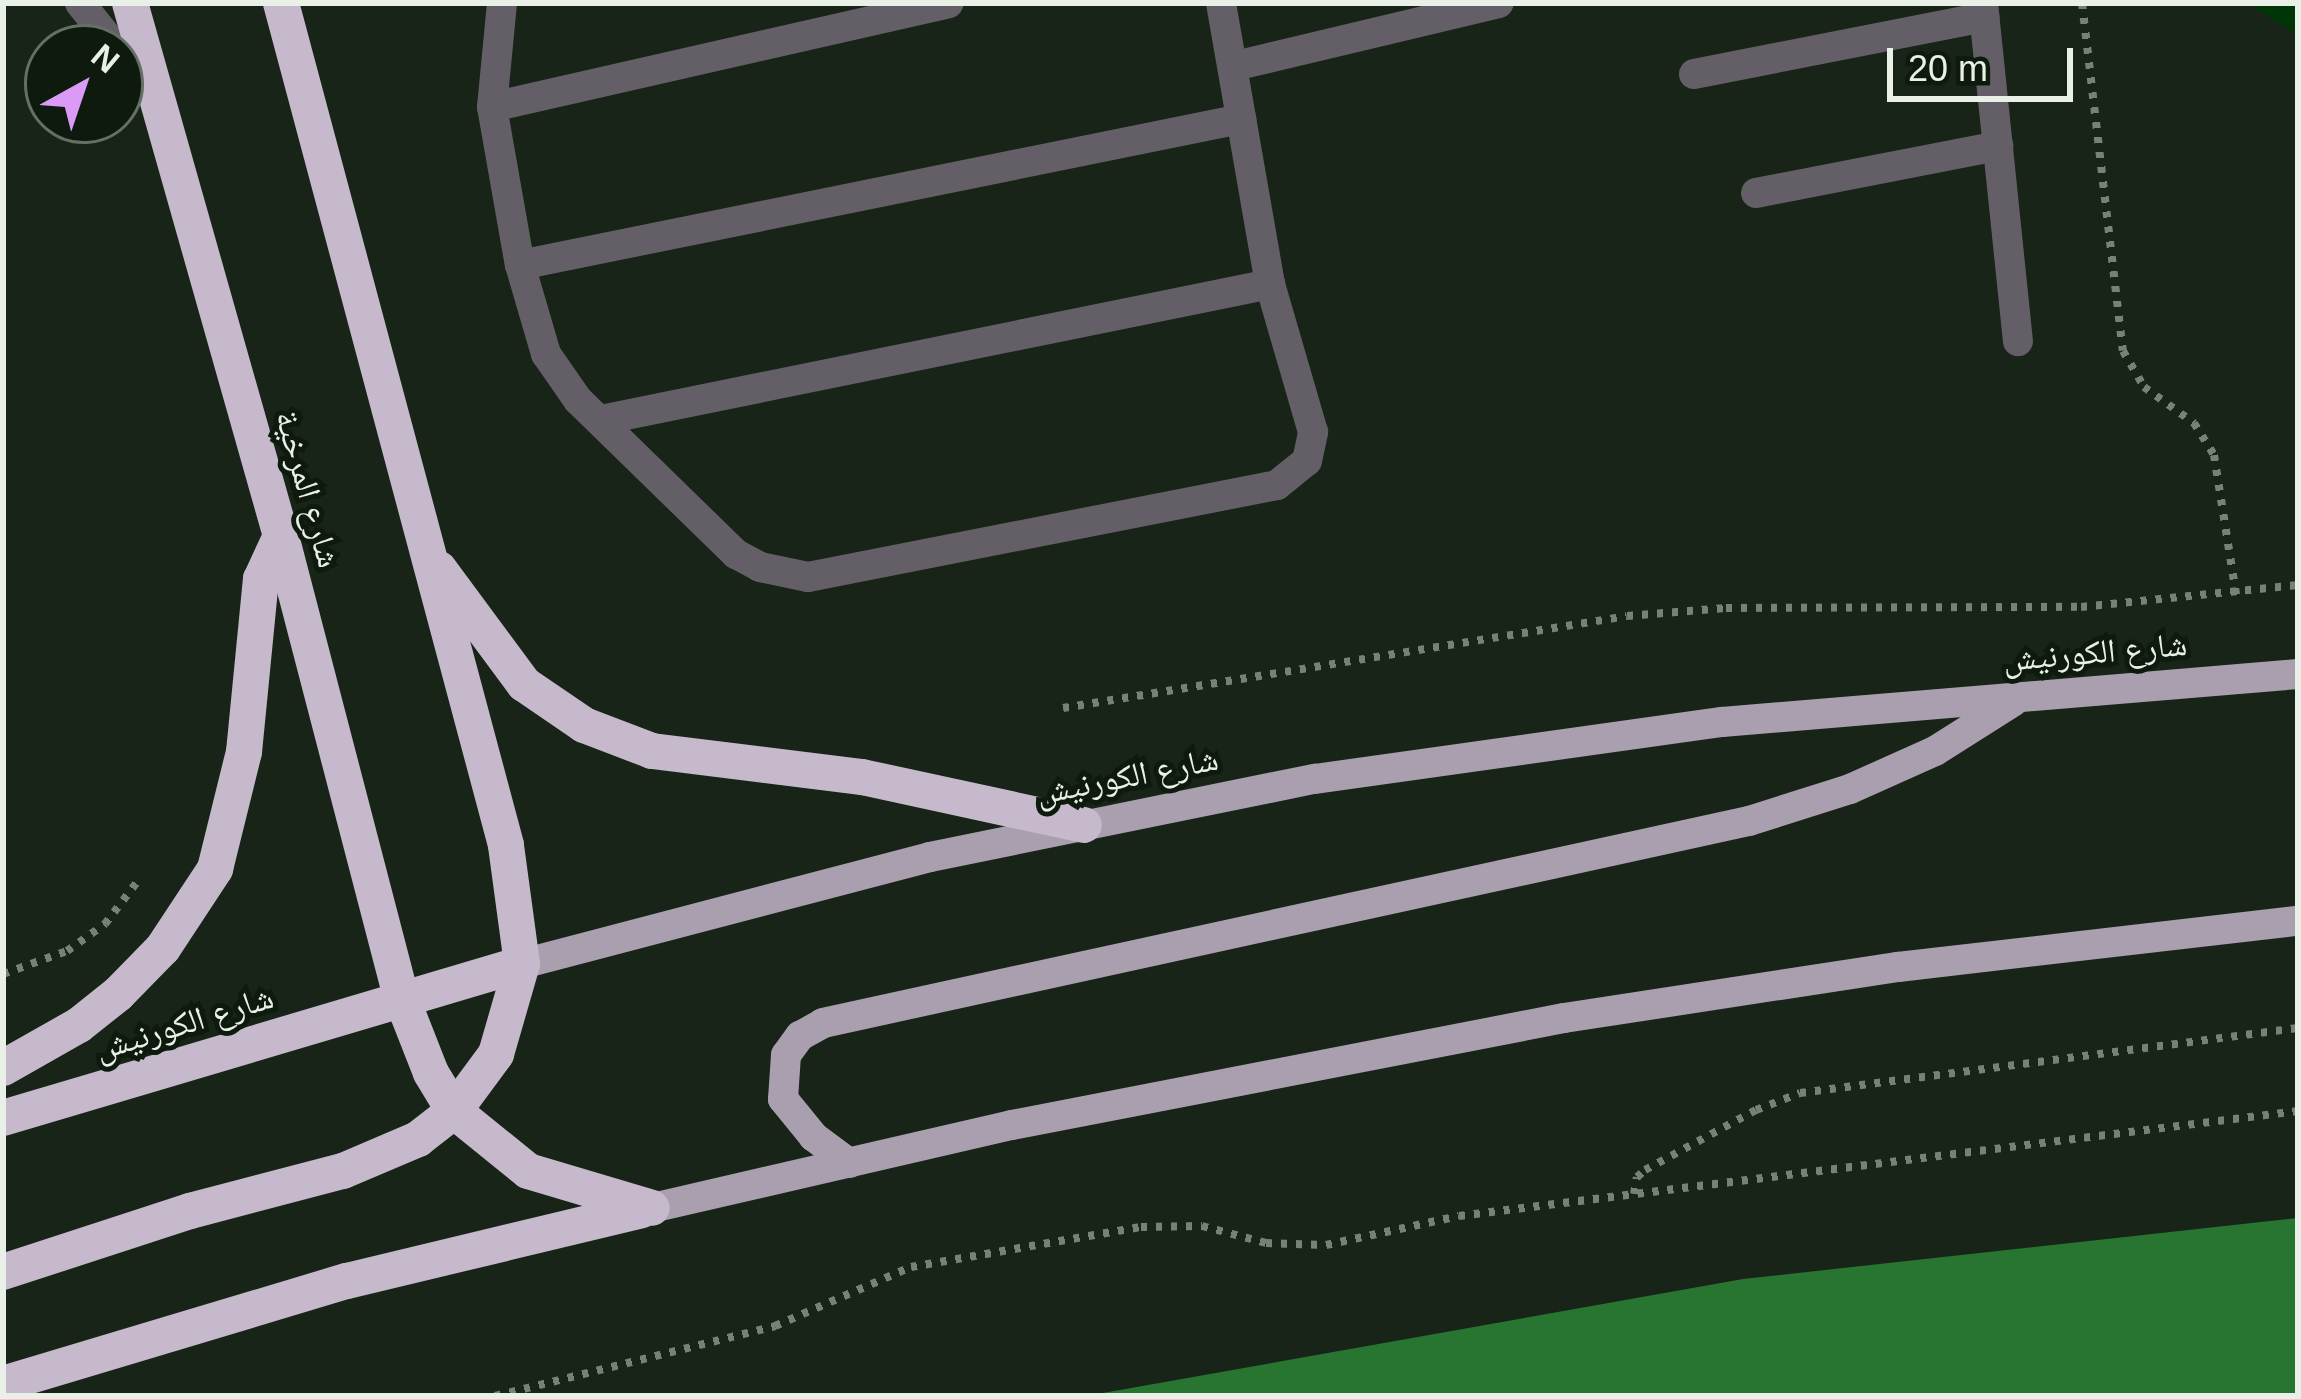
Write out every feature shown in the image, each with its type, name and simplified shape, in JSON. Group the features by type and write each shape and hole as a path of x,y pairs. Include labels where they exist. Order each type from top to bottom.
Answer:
{"highway":[{"name":"شارع المرخية","path":"130,3 281,536 402,999 430,1073 454,1112"},
{"path":"3,1273 190,1211 379,1159 418,1139 454,1112 496,1054 522,964 506,845 281,3"},
{"path":"3,1068 79,1025 118,994 163,948 214,869 244,752 261,579 281,536"},
{"path":"429,557 524,684 584,725 652,751 862,777 1084,825"},
{"name":"شارع الكورنيش","path":"3,1118 522,964"},
{"path":"454,1112 528,1171 568,1187 652,1208"},
{"path":"3,1384 347,1281 652,1208"}],"main road":[{"name":"شارع الكورنيش","path":"522,964 778,893 1315,778 1722,722 2298,674"},
{"path":"849,1163 814,1137 783,1099 787,1055 800,1036 824,1023 1638,849 1749,820 1850,789 1914,761 2019,698"},
{"path":"652,1208 1034,1121 1564,1018 1898,967 2298,921"}],"street":[{"path":"502,3 492,106 520,265 546,354 578,400 736,554 784,574 832,573 1277,485 1307,460 1313,432 1270,284 1221,3"},
{"path":"492,106 948,3"},
{"path":"1235,66 1498,3"},
{"path":"1694,74 1983,10 2018,341"},
{"path":"144,84 158,102"},
{"path":"520,265 1241,119"},
{"path":"1756,193 1998,146"},
{"path":"601,421 1270,284"}],"path":[{"path":"2082,3 2122,351 2144,387 2194,423 2214,455 2236,594"},
{"path":"1063,708 1627,616 1726,608 2081,607 2298,586"},
{"path":"3,974 67,951 105,924 140,878"},
{"path":"1634,1194 1637,1177 1646,1170 1756,1110 1800,1093 2298,1028"},
{"path":"494,1396 775,1326 911,1267 1172,1223 1266,1243 1326,1245 1459,1216 2298,1111"}],"shaded area":[{"path":"2254,3 2298,3 2298,35 2256,9"},
{"path":"2298,1218 2298,1396 1086,1396 1743,1279"}]}
